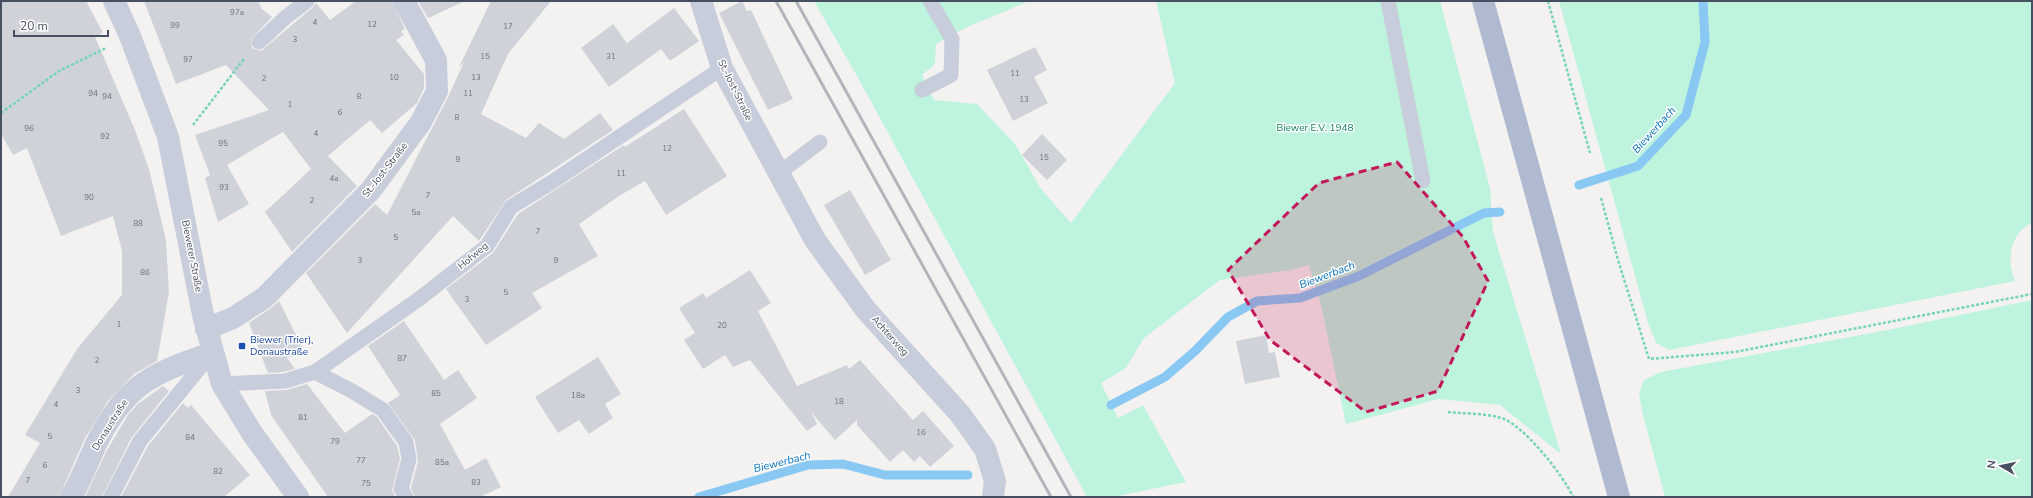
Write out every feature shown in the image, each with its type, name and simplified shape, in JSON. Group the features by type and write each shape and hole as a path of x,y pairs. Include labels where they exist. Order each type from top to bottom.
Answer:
{"main road":[{"path":"1483,1 1619,497"}],"street":[{"name":"Biewerer Straße","path":"114,1 130,36 168,137 206,329 222,384 252,433 298,497"},
{"name":"St.-Jost-Straße","path":"206,329 233,318 264,298 372,190 421,122 437,90 436,60 404,1"},
{"name":"St.-Jost-Straße","path":"700,1 722,68 779,174"},
{"name":"Achterweg","path":"779,174 815,240 866,310 960,414 986,449 995,481 993,497"},
{"name":"Donaustraße","path":"71,497 97,443 123,401 146,380 172,366 212,353"}],"lane":[{"path":"259,42 306,1"},
{"path":"922,90 951,75 952,39 930,1"},
{"path":"1388,1 1423,181"},
{"name":"Hofweg","path":"222,384 285,382 315,372 419,299 487,246 511,207 552,182 722,68"},
{"path":"779,174 820,142"},
{"path":"111,497 140,441 212,353"},
{"path":"315,372 352,391 383,410 406,442 409,459 401,489 406,497"}],"path":[{"path":"1548,1 1590,153"},
{"path":"1,113 58,71 130,36"},
{"path":"168,137 193,125 259,42"},
{"path":"1601,198 1618,260 1650,359 1735,352 2032,294"},
{"path":"1448,412 1502,418 1532,439 1552,465 1573,497"}],"highlighted area":[{"path":"1397,162 1463,237 1488,281 1438,391 1366,412 1270,340 1228,270 1319,183"}],"green space":[{"name":"Biewer E.V. 1948","path":"814,1 1029,1 963,29 936,44 935,64 922,75 934,100 977,104 1015,144 1041,189 1071,223 1175,83 1156,1 1440,1 1490,188 1493,232 1561,454 1500,405 1439,399 1346,424 1321,305 1309,265 1291,270 1220,280 1144,338 1126,368 1101,383 1118,418 1143,405 1186,482 1113,497 1087,497 857,76"},
{"path":"1559,1 2032,1 2032,223 2019,233 2012,248 2011,264 2015,281 1669,350 1656,343 1648,323"},
{"path":"2032,300 2032,497 1665,497 1642,411 1639,393 1644,380 1661,372 1888,330"}],"building":[{"path":"1,1 86,1 103,33 95,37 135,130 149,169 166,240 169,292 157,361 134,374 108,401 85,438 59,497 8,497 40,443 25,435 77,349 122,295 122,251 113,216 61,236 27,148 13,155 1,134"},
{"path":"144,1 258,1 262,9 272,17 251,39 252,48 261,51 316,3 330,20 356,1 392,1 405,29 401,31 404,35 396,40 424,74 424,88 417,103 382,133 370,120 328,156 357,186 292,252 265,212 311,169 283,132 227,165 249,204 218,222 205,178 210,175 195,135 269,110 226,65 176,84"},
{"path":"418,1 465,1 428,18"},
{"path":"491,1 551,1 508,54 481,114 526,138 539,123 564,139 600,113 613,130 506,200 479,241 453,216 347,333 306,273 375,204 387,215 448,97 464,62 459,67"},
{"path":"742,1 747,11 751,10 793,99 768,110 719,13"},
{"path":"674,8 699,41 670,61 661,49 609,87 581,48 613,24 627,43"},
{"path":"1035,47 1047,70 1034,77 1048,103 1013,121 987,70"},
{"path":"684,109 727,176 666,215 645,181 619,196 579,224 598,256 532,293 542,308 486,345 446,289 493,253 518,214 624,145 625,147"},
{"path":"1042,134 1067,160 1047,180 1022,155"},
{"path":"850,190 891,260 865,275 824,205"},
{"path":"750,270 771,303 758,311 797,386 847,365 849,369 860,360 913,420 923,411 954,446 930,467 920,456 914,462 903,450 890,462 857,425 857,420 835,440 811,412 817,424 807,431 750,360 733,367 725,355 703,369 684,340 695,333 679,308 703,293 706,298"},
{"path":"279,301 305,353 287,358 295,369 283,372 268,373 249,323"},
{"path":"404,321 444,380 458,370 477,398 440,424 465,470 486,458 501,487 480,497 415,497 411,488 418,461 415,440 388,403 400,395 368,346"},
{"path":"1266,335 1269,353 1275,352 1280,377 1245,384 1236,341"},
{"path":"598,357 621,394 605,404 613,418 589,434 579,420 558,433 535,397"},
{"path":"307,384 345,433 372,414 377,417 397,446 400,459 392,490 395,497 328,497 271,415 265,391 286,390"},
{"path":"163,386 169,391 132,437 102,497 85,497 107,450 128,415 138,404"},
{"path":"183,403 188,408 191,405 250,475 224,497 121,497 148,446"}],"waterway":[{"name":"Biewerbach","path":"1579,185 1638,166 1686,115 1705,42 1703,1"},
{"name":"Biewerbach","path":"1111,405 1165,377 1195,351 1228,317 1257,301 1300,298 1359,276 1484,213 1500,212"},
{"name":"Biewerbach","path":"699,497 808,465 843,464 885,475 968,475"}],"railway":[{"path":"776,1 1051,497"},
{"path":"796,1 1071,497"}],"place":[{"name":"Biewer (Trier), Donaustraße","path":"242,346"}]}
